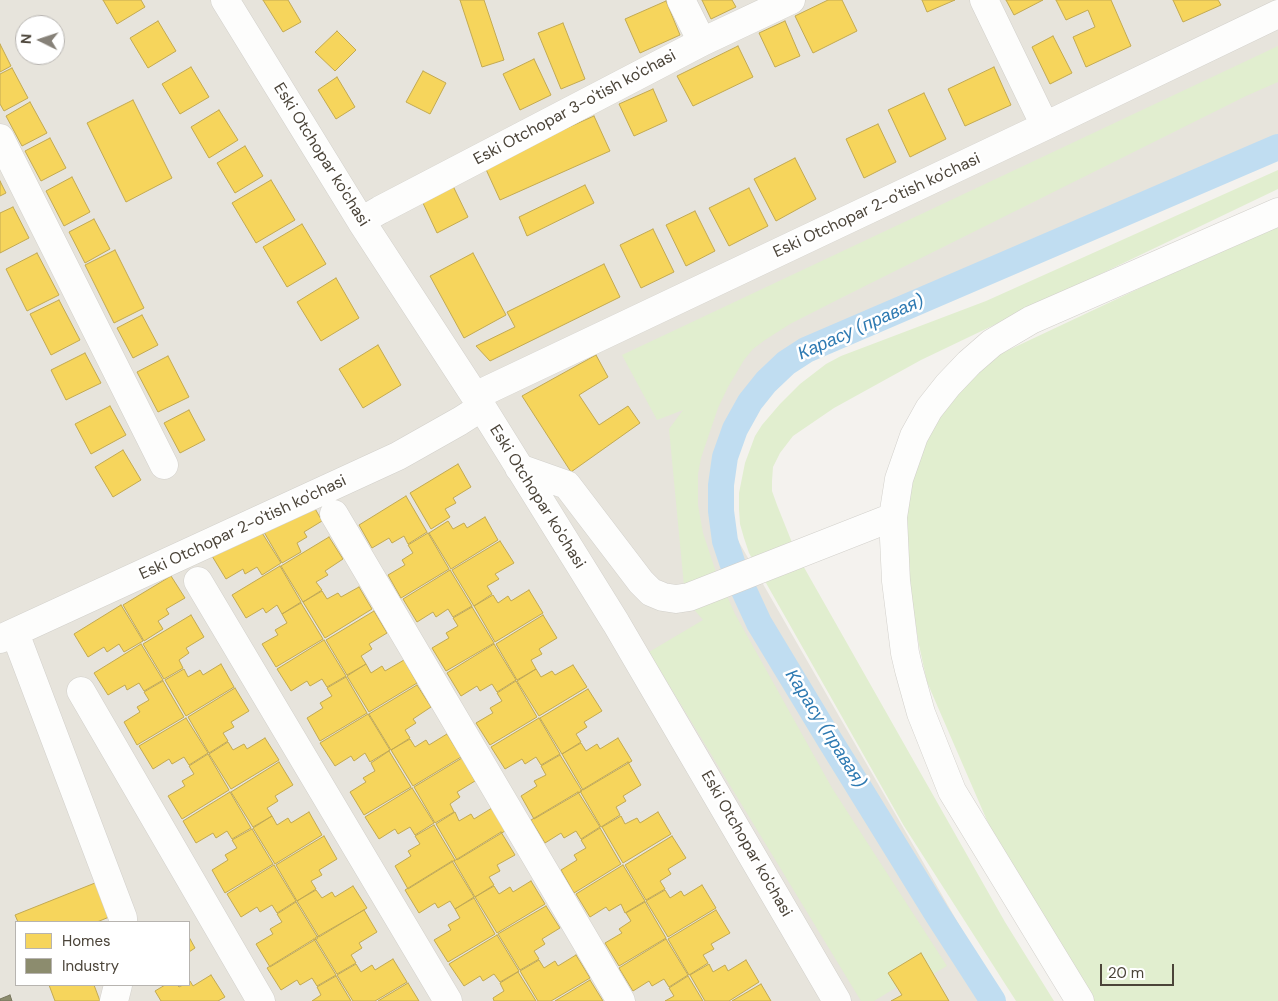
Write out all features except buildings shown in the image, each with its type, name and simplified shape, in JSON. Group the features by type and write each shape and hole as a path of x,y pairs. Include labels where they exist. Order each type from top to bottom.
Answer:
{"street":[{"name":"Eski Otchopar ko'chasi","path":"225,0 616,623 838,1001"},
{"path":"681,0 702,42"},
{"name":"Eski Otchopar 3-o'tish ko'chasi","path":"362,221 702,42 791,0"},
{"path":"984,0 1045,126"},
{"name":"Eski Otchopar 2-o'tish ko'chasi","path":"7,636 398,456 460,421 478,401 1045,126 1270,11"},
{"path":"0,138 164,465"},
{"path":"1080,1001 952,791 930,740 913,687 902,635 896,581 893,516 899,479 908,450 929,408 969,363 992,343 1031,320 1278,212"},
{"path":"519,468 567,485 641,582 651,592 663,597 676,599 689,597 893,516"},
{"path":"334,514 621,1001"},
{"path":"198,581 448,1001"},
{"path":"7,636 123,921"},
{"path":"81,691 261,1001"},
{"path":"114,1001 118,986"}],"shaded area":[{"path":"0,0 1278,0 1278,147 806,350 786,363 766,382 750,402 735,429 725,457 721,485 721,511 1003,1001 0,1001"}],"green space":[{"path":"1278,46 1278,82 1246,96 841,298 790,324 765,340 753,349 744,360 718,408 701,458 698,474 698,505 703,533 715,569 735,614 832,788 947,966 933,974 921,953 889,972 897,987 874,1001 861,1001 649,652 703,620 692,607 684,586 669,429 683,410 657,420 622,355"},
{"path":"1278,170 1278,189 921,360 834,408 793,436 780,453 773,467 772,491 797,555 1005,922 1054,1001 1016,1001 904,826 749,553 740,524 739,509 739,493 745,463 755,436 762,425 800,384 826,364 841,356 986,301"},
{"path":"1278,227 1278,1001 1092,1001 995,839 927,682 912,603 907,551 907,517 917,453 944,402 998,355 1153,282"}],"waterway":[{"name":"Карасу (правая)","path":"993,1001 937,914 759,623 735,571 725,541 721,511 721,485 725,457 735,429 750,402 766,382 786,363 806,350 1278,147"}]}
